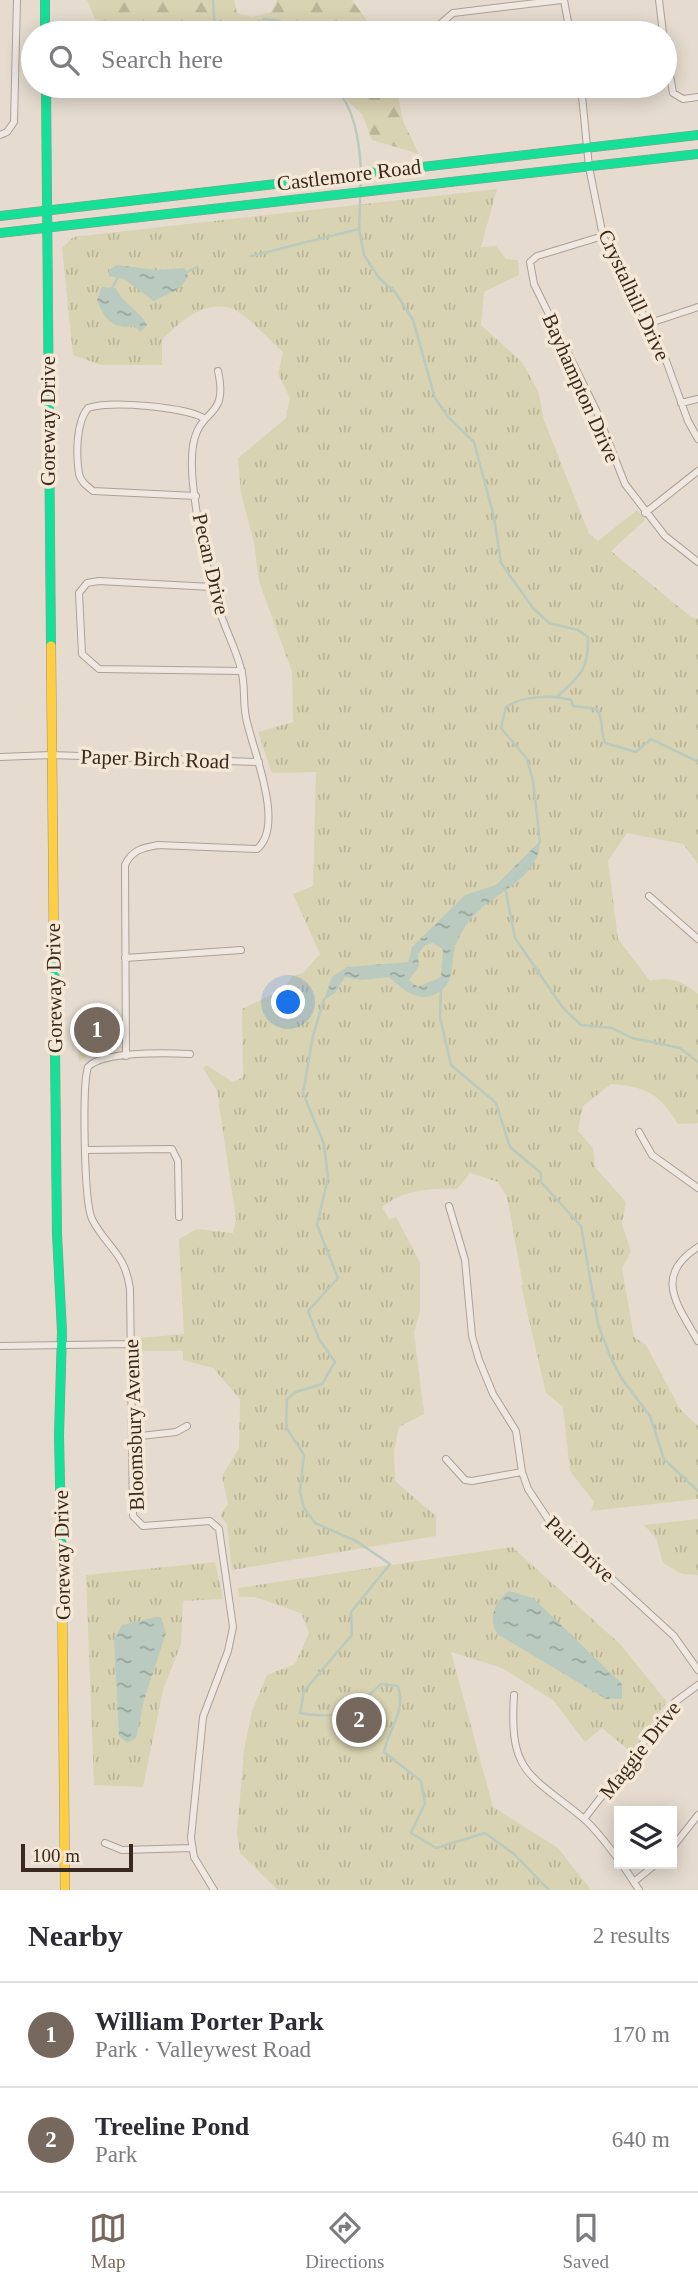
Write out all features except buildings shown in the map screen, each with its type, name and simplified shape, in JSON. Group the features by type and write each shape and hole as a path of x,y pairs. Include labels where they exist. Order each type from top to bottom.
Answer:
{"street":[{"path":"0,135 7,132 14,122 16,0"},
{"path":"45,0 46,21"},
{"path":"444,21 453,13 562,0 567,21"},
{"path":"659,0 662,21"},
{"path":"677,95 683,99 698,97"},
{"name":"Goreway Drive","path":"46,98 57,1234 62,1346 59,1435 65,1677 65,1890"},
{"name":"Crystalhill Drive","path":"582,98 589,167 603,236 663,355 698,439"},
{"name":"Castlemore Road","path":"0,216 698,135"},
{"name":"Castlemore Road","path":"0,233 698,154"},
{"name":"Bayhampton Drive","path":"603,236 537,256 530,262 534,285 596,410 620,472 645,513 665,536 698,562"},
{"path":"647,324 698,307"},
{"name":"Pecan Drive","path":"125,958 125,865 129,856 142,848 158,845 257,849 265,843 268,834 266,787 246,721 242,671 212,587 196,496 192,448 196,431 219,405 222,396 218,371"},
{"path":"681,403 698,399"},
{"path":"196,496 93,491 83,483 79,474 79,421 88,408 104,404 190,411 205,419"},
{"path":"645,513 698,471"},
{"path":"212,587 99,581 87,583 79,593 82,654 99,669 242,671"},
{"name":"Paper Birch Road","path":"0,757 51,755 259,762"},
{"path":"649,896 698,939"},
{"path":"126,1056 125,958 241,950"},
{"name":"Bloomsbury Avenue","path":"190,1054 126,1056 100,1060 88,1067 87,1150 91,1216 120,1256 129,1281 133,1510 136,1522 151,1526 202,1521 215,1523 231,1602 233,1627 228,1651 201,1726 192,1848 201,1871 214,1890"},
{"path":"639,1132 652,1154 698,1188"},
{"path":"87,1150 172,1149 178,1161 179,1217"},
{"name":"Pali Drive","path":"449,1206 465,1260 472,1336 485,1377 516,1431 521,1450 522,1472 533,1501 543,1516 674,1636 698,1670"},
{"path":"698,1247 678,1262 671,1278 673,1293 698,1341"},
{"path":"0,1346 131,1344"},
{"path":"132,1437 176,1432 187,1426"},
{"path":"446,1459 465,1480 522,1472"},
{"name":"Maggie Drive","path":"584,1819 675,1702 698,1685"},
{"path":"514,1695 513,1739 522,1766 542,1789 584,1819 614,1854"},
{"path":"677,1842 698,1815"},
{"path":"105,1843 122,1850 192,1848"},
{"path":"626,1869 639,1890"},
{"path":"635,1881 650,1869"}],"green space":[{"path":"87,0 234,0 237,13 252,17 271,12 277,0 352,0 367,21 98,21"},
{"path":"345,98 398,98 403,121 419,154 372,140 362,114"},
{"path":"497,189 481,247 496,246 506,259 518,260 519,275 484,292 481,325 522,362 538,391 544,420 589,534 598,541 637,510 645,520 611,551 691,617 698,619 698,864 683,844 627,833 608,861 618,939 650,981 676,981 698,994 698,1123 678,1124 664,1105 651,1094 634,1087 611,1084 583,1106 578,1131 593,1148 595,1167 626,1202 622,1224 631,1252 622,1268 634,1337 646,1345 680,1409 698,1426 698,1499 591,1511 594,1502 570,1471 563,1407 546,1393 521,1285 507,1197 498,1182 470,1173 457,1189 418,1191 390,1201 382,1207 389,1219 396,1217 420,1262 420,1311 414,1332 424,1414 399,1427 394,1451 395,1481 436,1516 436,1536 232,1570 227,1525 220,1515 228,1504 222,1476 239,1448 240,1399 213,1368 183,1360 183,1351 139,1351 139,1338 184,1334 179,1239 197,1229 233,1233 236,1219 217,1091 203,1068 206,1065 233,1082 243,1077 242,1009 284,989 292,976 303,973 320,954 293,894 313,886 316,772 272,773 258,732 293,722 292,672 259,581 254,542 241,494 238,458 286,418 290,398 278,374 283,352 245,316 233,309 212,307 185,320 162,340 162,365 101,365 73,355 62,248 73,237"},
{"path":"117,1015 117,1043 79,1062 77,1017"},
{"path":"698,1519 698,1575 682,1574 663,1563 656,1538 644,1525"},
{"path":"512,1547 620,1644 667,1702 631,1752 602,1728 585,1742 553,1700 502,1668 451,1652 493,1807 558,1848 591,1890 278,1890 240,1853 237,1833 244,1750 252,1711 267,1675 295,1664 309,1633 301,1613 255,1597 239,1597 238,1588"},
{"path":"215,1562 223,1599 183,1601 181,1644 163,1690 143,1787 94,1785 86,1575"}],"water":[{"path":"117,265 156,270 185,268 188,277 180,288 154,301 124,279 109,276 109,270"},
{"path":"102,287 116,288 140,315 147,325 140,332 135,326 115,325 106,318 97,300"},
{"path":"540,841 533,865 474,915 466,926 455,947 449,981 439,992 419,997 389,977 362,980 345,977 335,993 324,1000 332,977 347,967 408,962 412,947 465,895 496,885","holes":["433,943 443,949 441,977 418,987 409,980 419,966 418,954 425,945"]},
{"path":"509,1591 533,1598 622,1684 622,1699 606,1699 497,1634 493,1622 494,1610"},
{"path":"161,1617 166,1633 144,1700 136,1738 127,1743 119,1736 114,1639 122,1625"}],"waterway":[{"path":"213,0 214,21"},
{"path":"263,21 280,21"},
{"path":"343,98 357,136 361,170"},
{"path":"361,177 359,229 364,255 379,278 395,292 413,320 435,398 448,417 474,442 494,517 501,563 533,608 549,623 578,630 588,637 587,657 582,671 558,696"},
{"path":"251,256 359,229"},
{"path":"185,273 197,267"},
{"path":"111,290 118,277"},
{"path":"540,842 533,781 527,759 501,728 506,707 513,703 537,697 571,700 573,706 597,709 605,743 636,752 651,739 698,762"},
{"path":"505,887 515,938 563,1008 581,1025 612,1028 632,1038 680,1048 698,1062"},
{"path":"441,990 440,1017 451,1065 496,1103 510,1147 541,1173 541,1182 581,1226 598,1324 610,1356 622,1379 650,1416 664,1459 698,1491"},
{"path":"324,999 313,1036 303,1093 324,1144 328,1178 317,1225 338,1278 308,1311 319,1339 335,1362 322,1384 296,1392 287,1399 286,1427 304,1455 300,1492 304,1508 315,1523 356,1541 390,1564 351,1612 352,1635 304,1691 300,1713 326,1716 345,1712 381,1684 398,1686 400,1704 384,1752 421,1781 425,1803 411,1833 436,1848 485,1833 514,1854 549,1890"}],"traffic: fast":[{"path":"45,0 45,21"},
{"path":"46,98 51,646"},
{"path":"0,216 698,135"},
{"path":"0,233 698,154"},
{"path":"54,956 57,1234 62,1332 59,1435 62,1576"}],"traffic: slow":[{"path":"51,646 54,956"},
{"path":"62,1576 65,1890"}],"place":[{"name":"William Porter Park","path":"97,1030"},
{"name":"Treeline Pond","path":"359,1720"}]}
